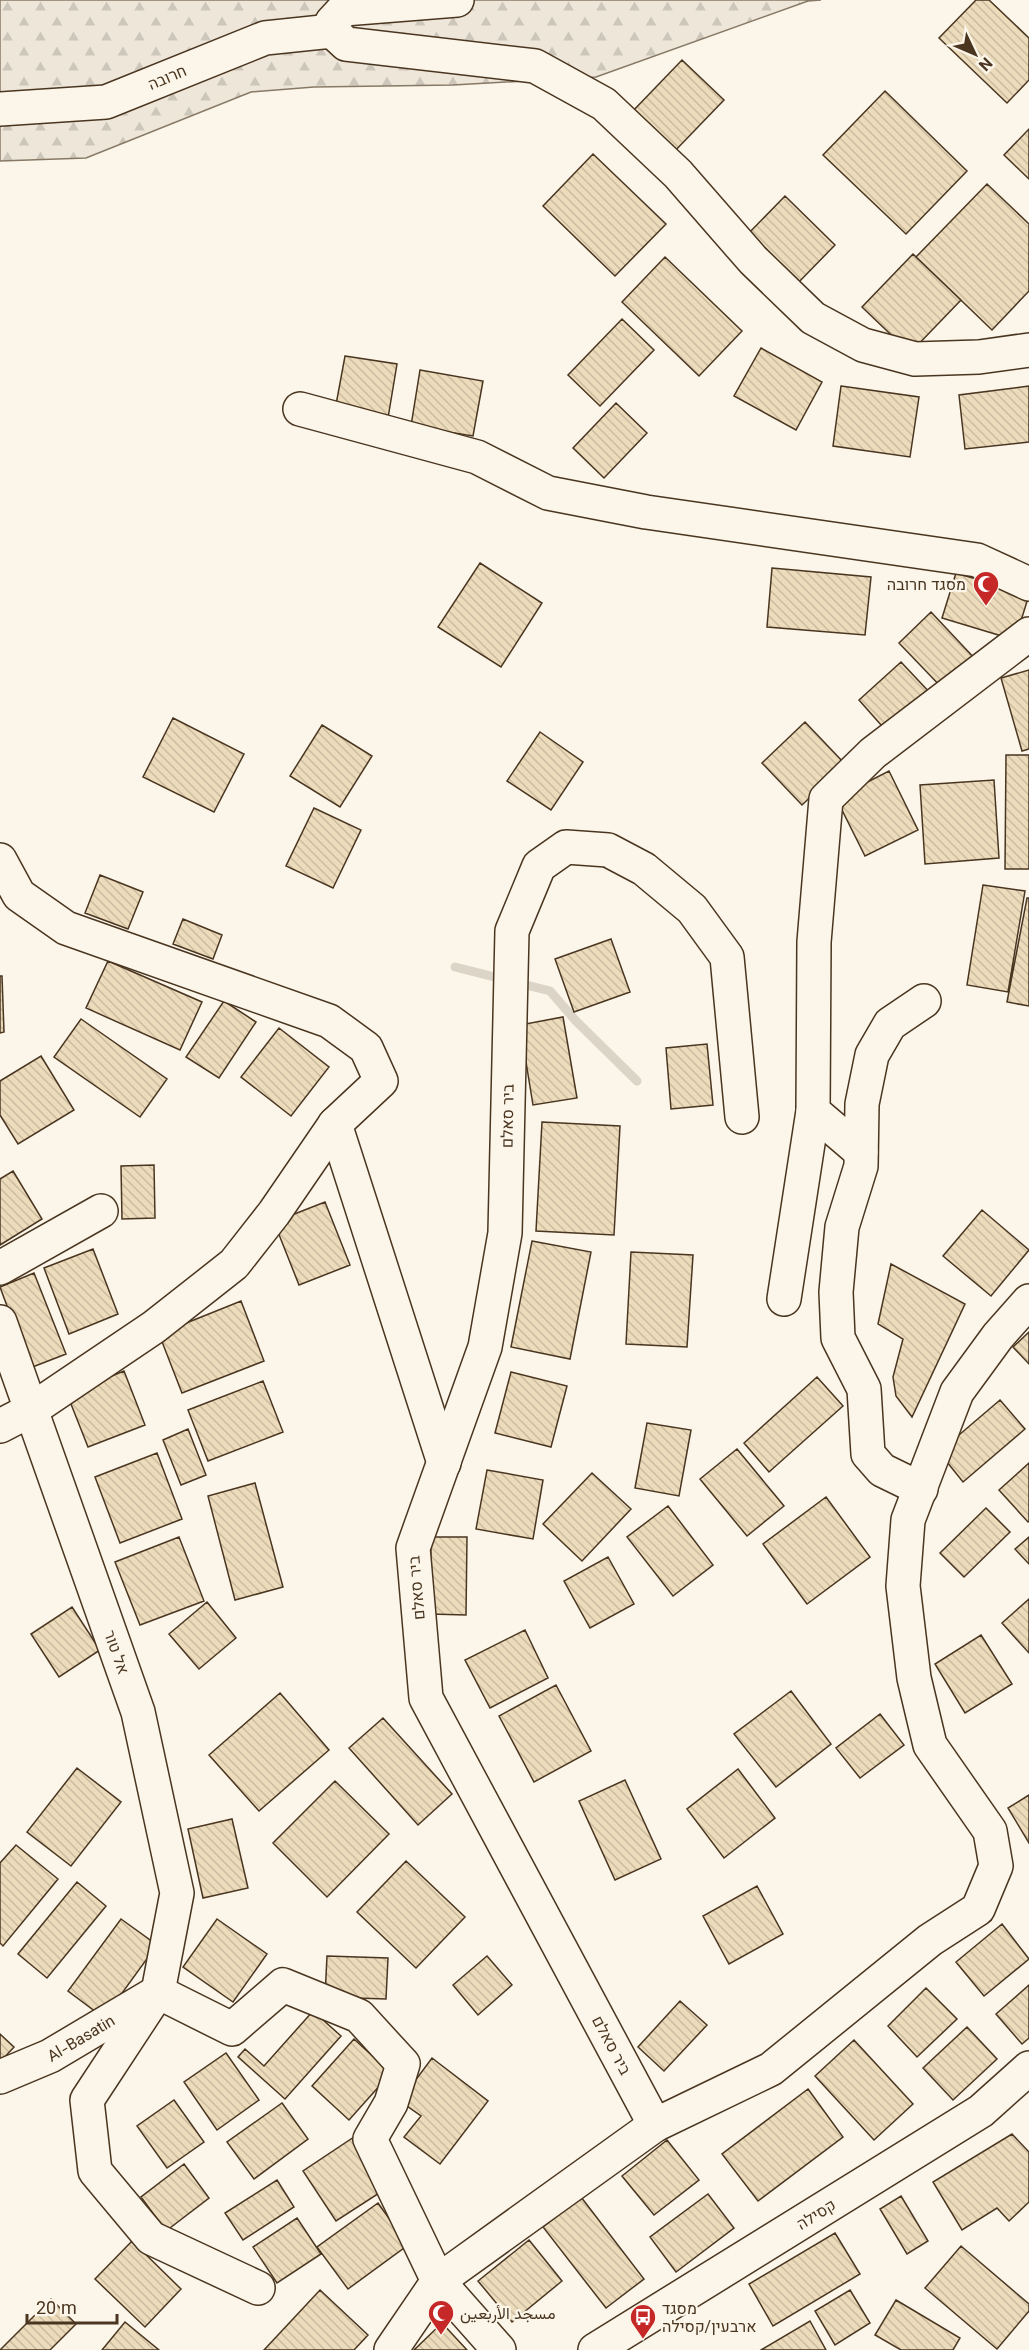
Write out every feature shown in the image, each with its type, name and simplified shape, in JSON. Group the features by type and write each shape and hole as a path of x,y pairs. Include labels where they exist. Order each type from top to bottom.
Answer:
{"street":[{"path":"457,0 344,9 332,22 332,31 346,44 535,66 604,104 678,174 753,260 813,318 863,345 915,359 979,357 1029,350"},
{"name":"חרובה","path":"0,109 106,102 265,38 332,31"},
{"path":"300,410 477,456 548,492 668,515 977,560 1029,584"},
{"path":"784,1299 813,1111 814,942 826,799 873,753 1029,634"},
{"name":"ביר סאלם","path":"655,2125 426,1698 413,1548 485,1347 505,1233 512,931 539,866 566,847 608,850 644,869 692,909 727,957 742,1117"},
{"path":"0,860 19,895 66,928 328,1021 366,1048 381,1081 334,1124 274,1214 234,1264 153,1327 31,1410 0,1426"},
{"path":"921,1488 882,1470 868,1454 864,1389 838,1338 836,1292 842,1227 861,1166 862,1104 872,1055 890,1024 924,1001"},
{"path":"813,1111 861,1152"},
{"path":"334,1124 444,1463"},
{"path":"0,1268 101,1211"},
{"path":"391,2350 438,2281 655,2125 771,2069 930,1940 978,1909 996,1866 990,1831 930,1745 914,1678 903,1586 908,1520 957,1392 998,1336 1029,1301"},
{"name":"אל טור","path":"0,1322 140,1723 177,1893 158,1992"},
{"path":"258,2288 151,2238 95,2171 87,2100 158,1992 232,2029 283,1985 359,2016 403,2064 391,2103 370,2139 438,2281 499,2350"},
{"name":"Al-Basatin","path":"0,2077 50,2056 158,1992"},
{"name":"קסילה","path":"596,2350 981,2111 1029,2068"}],"green space":[{"path":"0,0 821,0 808,1 596,77 453,85 314,87 251,92 86,158 0,161"}],"building":[{"path":"976,0 989,0 1029,38 1029,80 1007,103 939,38"},
{"path":"682,60 724,100 671,155 630,114"},
{"path":"885,91 967,171 906,234 823,155"},
{"path":"1029,129 1029,179 1004,155"},
{"path":"593,154 666,224 615,276 543,206"},
{"path":"987,184 1029,224 1029,291 992,330 916,257"},
{"path":"785,196 835,245 796,285 746,236"},
{"path":"913,254 961,300 910,353 862,307"},
{"path":"665,257 742,331 699,376 622,302"},
{"path":"622,319 654,350 600,406 568,375"},
{"path":"761,348 822,382 796,430 734,396"},
{"path":"345,356 397,364 388,418 335,410"},
{"path":"420,370 483,381 473,436 411,426"},
{"path":"841,386 919,397 910,457 833,446"},
{"path":"1029,386 1029,442 965,449 959,395"},
{"path":"616,403 647,433 604,478 573,448"},
{"path":"480,563 542,603 501,667 438,627"},
{"path":"772,568 871,577 865,635 767,627"},
{"name":"מסגד חרובה","path":"956,573 1029,595 1015,640 942,618"},
{"path":"931,612 977,661 945,691 899,643"},
{"path":"901,662 932,695 889,734 859,700"},
{"path":"1029,670 1029,749 1022,751 1001,678"},
{"path":"173,718 244,754 214,812 143,777"},
{"path":"805,722 845,764 802,805 762,763"},
{"path":"322,725 372,756 340,807 290,776"},
{"path":"540,732 583,762 551,810 507,781"},
{"path":"1006,755 1029,755 1029,869 1005,869"},
{"path":"889,771 918,830 865,856 836,798"},
{"path":"994,780 999,858 925,864 920,785"},
{"path":"314,808 361,830 333,888 286,866"},
{"path":"100,875 143,892 128,929 85,913"},
{"path":"983,885 1025,891 1008,992 967,985"},
{"path":"1027,898 1029,898 1029,1006 1007,1002"},
{"path":"183,919 222,935 213,959 173,944"},
{"path":"611,939 630,992 574,1012 555,959"},
{"path":"108,961 202,1002 180,1050 86,1008"},
{"path":"0,976 2,976 4,1032 0,1033"},
{"path":"224,1001 256,1022 219,1078 186,1057"},
{"path":"563,1017 577,1098 533,1105 520,1025"},
{"path":"81,1019 167,1079 140,1117 54,1057"},
{"path":"279,1028 329,1067 291,1116 241,1077"},
{"path":"707,1044 713,1105 671,1109 666,1048"},
{"path":"41,1056 74,1110 18,1144 0,1115 0,1081"},
{"path":"542,1122 620,1126 614,1235 536,1231"},
{"path":"154,1165 155,1218 122,1219 121,1166"},
{"path":"13,1171 42,1219 0,1245 0,1179"},
{"path":"325,1202 350,1265 299,1285 274,1222"},
{"path":"982,1210 1029,1250 991,1296 943,1256"},
{"path":"532,1241 591,1252 570,1359 511,1347"},
{"path":"93,1249 118,1314 69,1334 44,1268"},
{"path":"631,1252 693,1255 687,1347 626,1344"},
{"path":"891,1264 965,1304 912,1417 896,1396 893,1377 903,1339 878,1324"},
{"path":"34,1273 66,1354 30,1368 0,1287"},
{"path":"241,1301 264,1361 182,1393 159,1334"},
{"path":"1029,1332 1029,1364 1013,1347"},
{"path":"124,1371 145,1425 88,1447 67,1394"},
{"path":"511,1372 567,1386 551,1447 495,1433"},
{"path":"817,1377 843,1406 769,1472 744,1443"},
{"path":"263,1381 283,1432 208,1461 188,1410"},
{"path":"1000,1400 1025,1429 963,1482 939,1452"},
{"path":"647,1423 691,1430 679,1496 635,1488"},
{"path":"188,1429 206,1475 181,1485 163,1440"},
{"path":"737,1449 784,1506 747,1536 700,1479"},
{"path":"157,1453 182,1519 120,1543 95,1477"},
{"path":"1029,1463 1029,1521 1028,1522 999,1490"},
{"path":"487,1470 543,1480 533,1539 476,1529"},
{"path":"592,1473 631,1509 582,1561 543,1524"},
{"path":"255,1483 283,1587 235,1600 208,1496"},
{"path":"826,1497 870,1557 807,1604 763,1544"},
{"path":"668,1506 713,1565 673,1596 627,1537"},
{"path":"986,1508 1010,1532 964,1577 940,1553"},
{"path":"179,1537 204,1601 140,1625 115,1562"},
{"path":"431,1537 467,1537 466,1615 430,1614"},
{"path":"1029,1537 1029,1564 1015,1549"},
{"path":"608,1557 634,1604 590,1628 564,1581"},
{"path":"1029,1599 1029,1653 1002,1623"},
{"path":"207,1602 236,1638 199,1669 169,1634"},
{"path":"72,1607 100,1650 59,1677 31,1634"},
{"path":"525,1630 548,1678 490,1708 465,1660"},
{"path":"981,1635 1012,1684 965,1713 935,1664"},
{"path":"556,1685 591,1751 534,1782 499,1716"},
{"path":"791,1691 831,1744 776,1787 734,1734"},
{"path":"280,1693 329,1750 259,1811 209,1755"},
{"path":"880,1714 904,1745 860,1778 836,1748"},
{"path":"383,1718 452,1794 418,1825 349,1748"},
{"path":"77,1768 121,1802 71,1866 27,1832"},
{"path":"738,1769 775,1818 724,1858 687,1809"},
{"path":"625,1780 661,1859 615,1880 579,1801"},
{"path":"335,1781 389,1834 327,1897 273,1843"},
{"path":"1029,1795 1029,1843 1008,1808"},
{"path":"232,1819 248,1888 203,1898 188,1829"},
{"path":"16,1845 58,1879 3,1946 0,1943 0,1863"},
{"path":"406,1861 465,1917 416,1968 357,1912"},
{"path":"77,1882 106,1906 47,1978 18,1954"},
{"path":"757,1886 783,1934 729,1964 703,1916"},
{"path":"121,1919 157,1945 104,2018 68,1991"},
{"path":"217,1919 267,1954 233,2002 183,1967"},
{"path":"1002,1924 1029,1959 984,1996 956,1962"},
{"path":"327,1956 388,1958 386,1999 325,1997"},
{"path":"487,1956 512,1985 478,2015 453,1985"},
{"path":"1029,1985 1029,2038 1022,2044 996,2014"},
{"path":"926,1988 957,2019 917,2057 888,2026"},
{"path":"680,2001 707,2025 664,2071 638,2047"},
{"path":"313,2011 341,2036 285,2099 238,2057 245,2049 264,2066"},
{"path":"967,2027 997,2059 953,2100 923,2068"},
{"path":"0,2034 14,2047 0,2062"},
{"path":"354,2039 391,2073 349,2120 312,2086"},
{"path":"854,2040 913,2104 874,2140 815,2076"},
{"path":"226,2053 259,2100 217,2130 184,2082"},
{"path":"432,2058 488,2101 440,2164 404,2137 421,2116 400,2101"},
{"path":"808,2089 843,2137 758,2201 722,2154"},
{"path":"174,2100 204,2142 167,2168 137,2126"},
{"path":"282,2103 308,2139 254,2179 227,2142"},
{"path":"1012,2134 1029,2152 1029,2202 1009,2221 997,2208 962,2230 933,2182"},
{"path":"354,2137 387,2188 336,2221 303,2171"},
{"path":"667,2140 699,2180 654,2215 622,2176"},
{"path":"184,2164 209,2198 166,2231 141,2197"},
{"path":"277,2180 294,2207 243,2240 225,2213"},
{"path":"708,2194 734,2228 676,2272 650,2237"},
{"path":"901,2196 928,2241 907,2254 880,2209"},
{"path":"581,2197 644,2279 606,2308 543,2227"},
{"path":"378,2203 408,2245 348,2289 317,2247"},
{"path":"297,2218 321,2254 277,2283 253,2247"},
{"path":"835,2233 860,2274 773,2326 749,2284"},
{"path":"529,2240 562,2281 512,2322 478,2281"},
{"path":"132,2241 181,2289 145,2327 95,2279"},
{"path":"961,2246 1029,2304 1029,2311 997,2349 925,2288"},
{"path":"320,2290 368,2335 354,2350 264,2350"},
{"path":"850,2290 870,2323 835,2345 815,2311"},
{"path":"51,2299 76,2324 50,2350 0,2350"},
{"path":"896,2300 960,2338 953,2350 901,2350 875,2335"},
{"path":"810,2321 826,2350 761,2350"},
{"path":"125,2322 159,2350 102,2350"},
{"name":"مسجد الأربعين","path":"442,2323 467,2350 414,2350"}],"waterway":[{"path":"455,967 550,991 576,1021 637,1081"}],"place":[{"name":"מסגד חרובה","path":"986,607"},
{"name":"مسجد الأربعين","path":"441,2336"},
{"name":"מסגד ארבעין/קסילה","path":"643,2340"}]}
